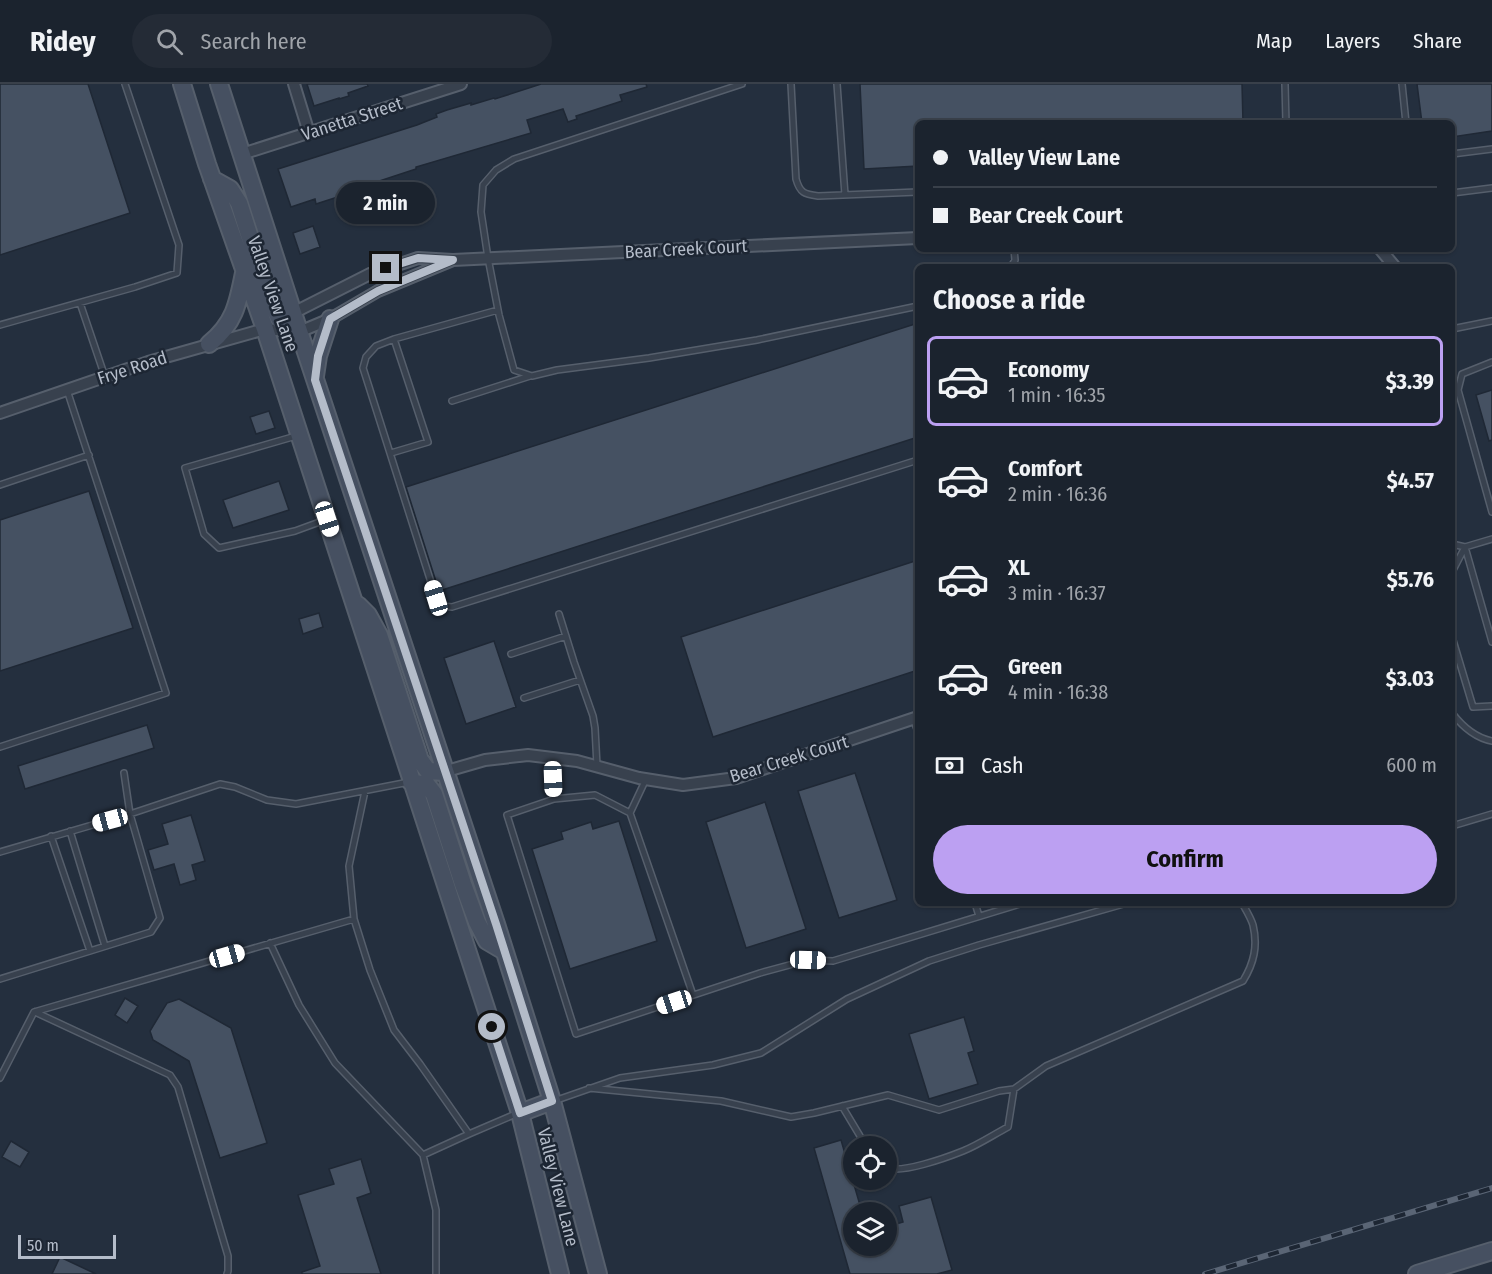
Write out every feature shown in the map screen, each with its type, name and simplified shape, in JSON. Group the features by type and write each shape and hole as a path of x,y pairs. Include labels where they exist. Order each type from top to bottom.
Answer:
{"main road":[{"name":"Valley View Lane","path":"182,84 212,179 265,329 520,1113 560,1274"},
{"name":"Valley View Lane","path":"219,84 242,154 286,317 299,332 552,1101 598,1274"},
{"path":"212,179 230,189 239,203 270,300 286,317"},
{"path":"209,344 220,336 230,323 240,298 244,270"},
{"path":"315,380 318,356 330,319"},
{"path":"353,601 368,615 379,635 420,760 428,771 445,772"},
{"path":"411,782 427,785 434,794 477,922 487,940 504,951"},
{"path":"520,1113 552,1101"},
{"path":"1417,1274 1492,1251"}],"street":[{"path":"294,84 309,133"},
{"name":"Vanetta Street","path":"242,154 461,84"},
{"name":"Bear Creek Court","path":"265,329 370,274 418,258 453,260 915,238"},
{"path":"1382,252 1392,264"},
{"name":"Bear Creek Court","path":"265,329 299,332 330,319 378,291 453,260"},
{"name":"Frye Road","path":"0,412 209,344 265,329"},
{"name":"Bear Creek Court","path":"411,782 485,760 528,755 577,761 646,779 683,785 736,778 915,717"}],"lane":[{"path":"0,325 177,273 178,244 125,84"},
{"path":"532,376 514,370 498,310 481,212 483,185 496,170 514,159 742,84"},
{"path":"791,84 798,188 806,194 818,196 915,192"},
{"path":"837,84 845,195"},
{"path":"1285,84 1287,120"},
{"path":"1402,84 1406,120"},
{"path":"1455,154 1492,149"},
{"path":"1455,193 1492,188"},
{"path":"1014,252 1016,264"},
{"path":"1013,264 1015,260"},
{"path":"80,303 105,377"},
{"path":"452,401 557,370 757,340 915,307"},
{"path":"498,310 376,346 366,357 363,368 436,598 442,606 452,607 915,461"},
{"path":"1455,328 1492,321"},
{"path":"391,453 428,442 394,339"},
{"path":"1492,362 1462,374 1458,390 1492,512"},
{"path":"0,747 166,693 67,390"},
{"path":"299,435 185,468 204,534 219,548 295,531 327,519"},
{"path":"0,485 89,455"},
{"path":"1455,545 1465,547 1492,539"},
{"path":"1455,566 1465,547"},
{"path":"1465,547 1492,642"},
{"path":"559,614 593,716 597,766"},
{"path":"511,654 566,636"},
{"path":"1455,647 1473,708 1492,706"},
{"path":"524,698 580,680"},
{"path":"1455,716 1469,731 1485,740 1492,741"},
{"path":"553,758 554,799"},
{"path":"0,979 151,932 160,918 130,814 124,772"},
{"path":"630,813 646,779"},
{"path":"0,852 130,814 220,784 235,786 267,800 296,804 411,782"},
{"path":"365,791 349,866 354,919 370,970 394,1029 469,1134"},
{"path":"693,995 630,813 595,795 554,799 507,815 576,1034 760,973 808,960 833,962 1013,906"},
{"path":"1455,825 1492,814"},
{"path":"70,831 105,946"},
{"path":"51,836 90,951"},
{"path":"976,906 979,916"},
{"path":"552,1101 621,1078 713,1065 761,1053 847,999 929,961 1117,906"},
{"path":"589,1088 721,1101 791,1117 888,1095 939,1110 999,1091 1014,1089 1046,1066 1243,981 1252,966 1255,944 1253,924 1244,906"},
{"path":"0,1077 34,1012 354,919"},
{"path":"270,943 299,1005 335,1063 423,1155 436,1210 436,1274"},
{"path":"34,1012 170,1075 178,1087 228,1256 227,1274"},
{"path":"897,1170 907,1169 964,1151 1008,1127 1014,1089"},
{"path":"842,1106 860,1136"},
{"path":"423,1155 520,1113"}],"building":[{"path":"0,84 88,84 130,213 0,255"},
{"path":"307,84 367,84 368,86 348,93 349,96 314,106"},
{"path":"541,84 646,84 647,87 620,95 622,101 576,116 577,119 568,122 563,109 527,120 531,133 416,167 416,169 316,204 315,199 291,207 278,169 417,125 447,110 495,99"},
{"path":"860,84 1242,84 1243,120 915,120 915,166 864,169"},
{"path":"1417,84 1492,84 1492,131 1455,137 1455,120 1422,120"},
{"path":"313,226 320,247 300,254 293,233"},
{"path":"915,324 915,438 439,591 406,487"},
{"path":"1492,390 1492,440 1489,441 1476,395"},
{"path":"269,411 275,428 256,434 250,417"},
{"path":"279,481 289,510 233,528 223,500"},
{"path":"89,491 133,628 0,671 0,520"},
{"path":"915,561 915,671 713,737 681,637"},
{"path":"319,613 323,627 303,634 299,619"},
{"path":"494,641 516,707 466,724 444,658"},
{"path":"147,725 154,748 25,789 18,766"},
{"path":"855,773 897,900 839,918 798,791"},
{"path":"765,802 806,929 746,948 706,822"},
{"path":"191,815 205,861 192,865 196,880 180,885 174,864 154,870 148,850 168,844 162,824"},
{"path":"619,821 657,941 570,969 532,849 563,839 561,832 591,822 593,829"},
{"path":"125,998 138,1006 127,1023 115,1015"},
{"path":"179,999 231,1028 267,1143 220,1158 189,1061 153,1040 150,1031 167,1003"},
{"path":"964,1017 974,1051 968,1053 978,1084 929,1099 909,1034"},
{"path":"841,1140 843,1190 856,1190 859,1202 843,1202 843,1250 814,1148"},
{"path":"11,1141 29,1152 20,1167 2,1157"},
{"path":"361,1159 371,1193 357,1198 381,1274 302,1274 302,1272 320,1266 298,1195 334,1184 329,1169"},
{"path":"931,1197 952,1270 937,1274 850,1274 845,1256 897,1256 897,1224 903,1222 899,1206"},
{"path":"60,1257 96,1274 52,1274"}],"railway":[{"path":"1205,1274 1492,1188"}],"route":[{"path":"386,268 418,258 453,260 378,291 330,319 318,356 315,380 496,924 552,1101 520,1113 492,1027"}]}
